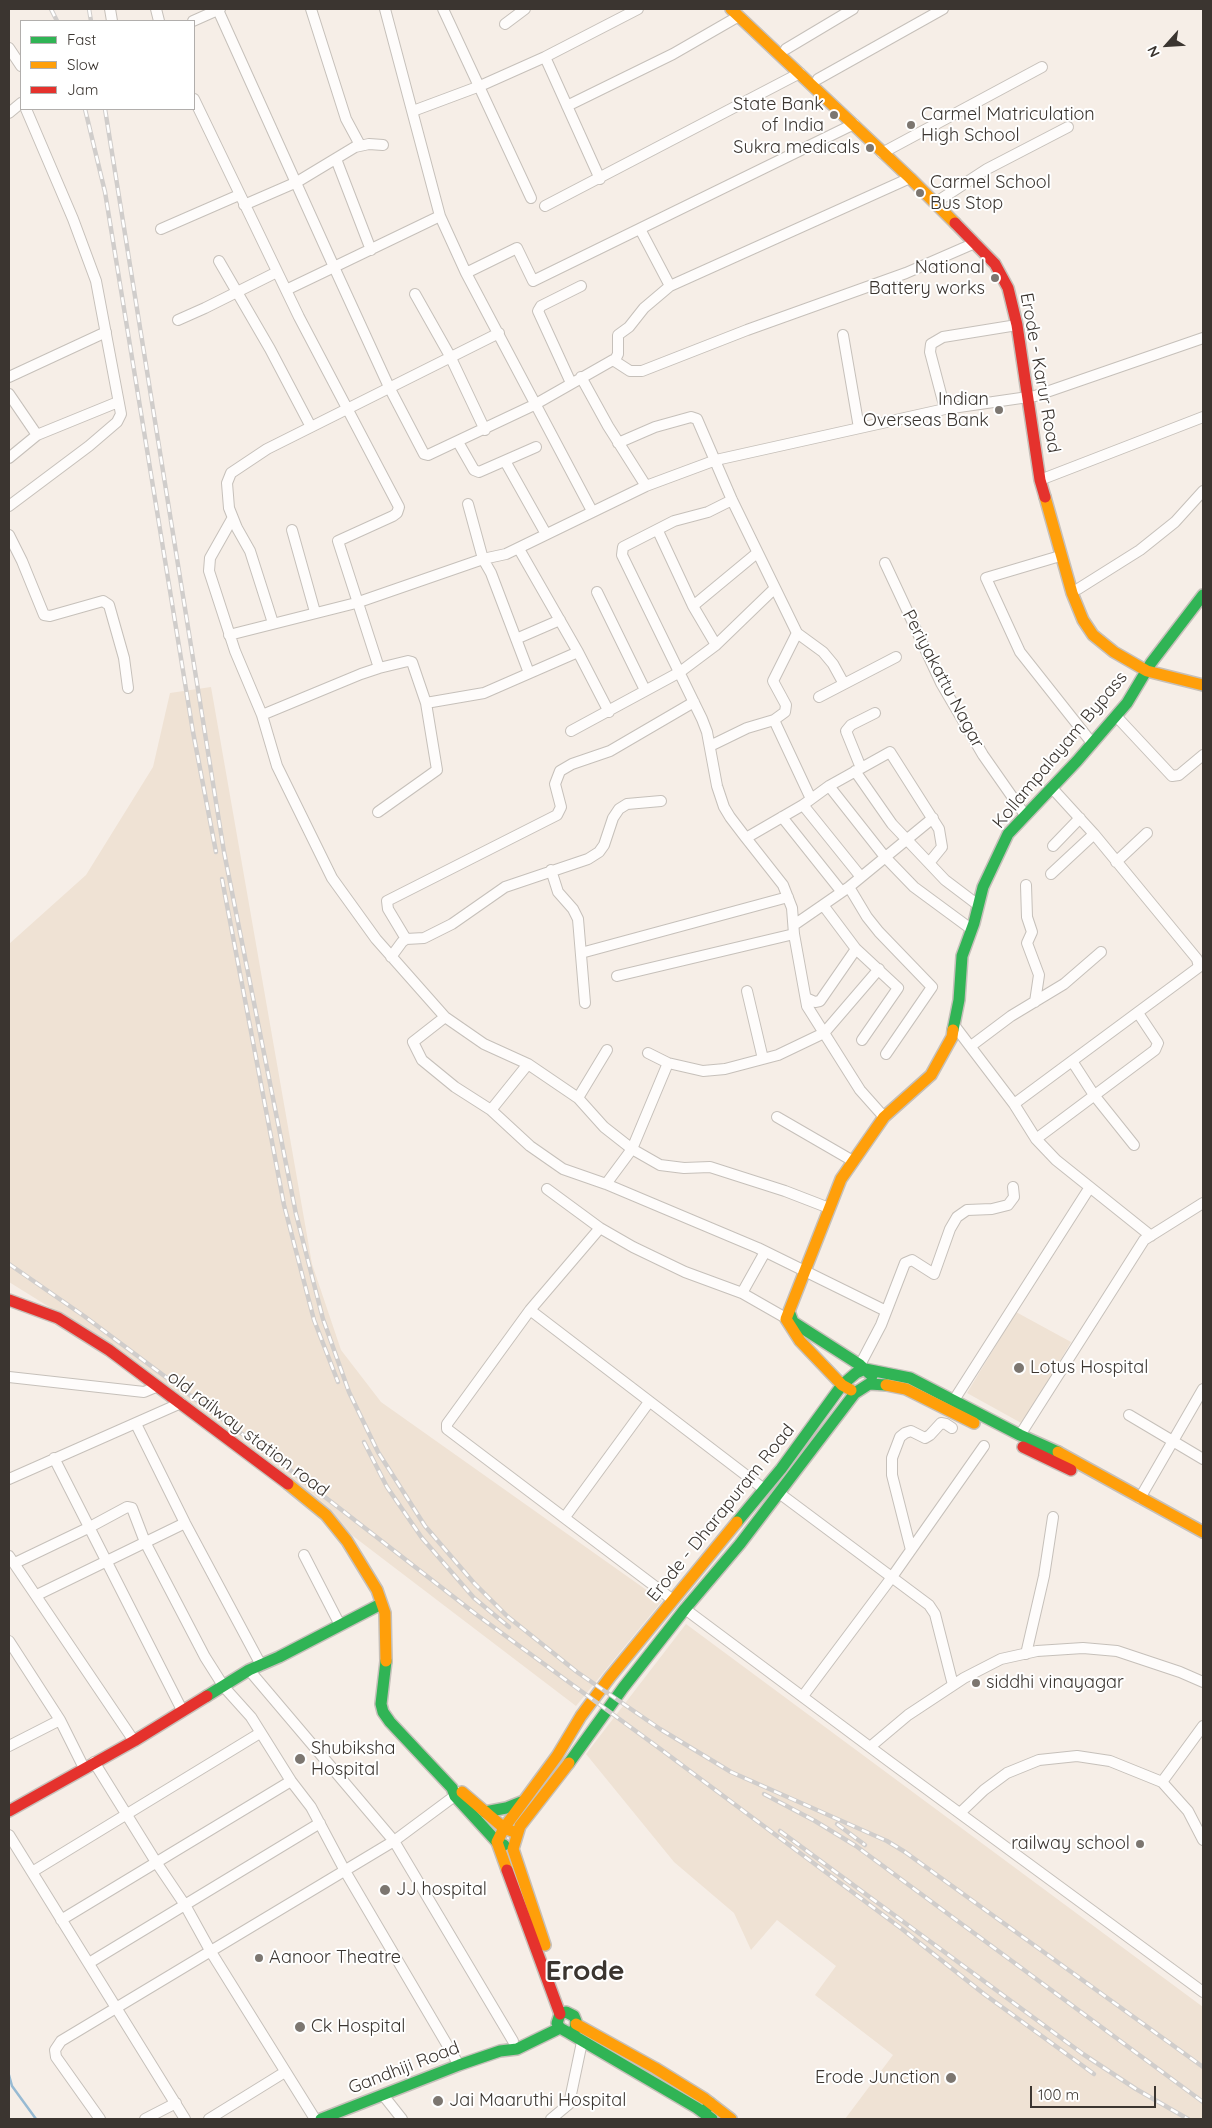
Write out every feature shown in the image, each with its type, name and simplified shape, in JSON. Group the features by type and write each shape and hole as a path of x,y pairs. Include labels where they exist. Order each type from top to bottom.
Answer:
{"main road":[{"name":"Erode - Karur Road","path":"737,11 786,49 818,79 910,178 995,264 1010,296 1017,325 1060,556 1083,620 1093,635 1114,652 1149,667 1203,685"},
{"name":"Erode - Karur Road","path":"737,11 854,124 941,199 980,237 1010,274 1016,288 1024,320 1031,397"},
{"name":"Erode - Karur Road","path":"1044,478 1078,588 1086,609 1100,631 1149,667 1203,676"},
{"name":"Kollampalayam Bypass","path":"789,1316 804,1271 840,1179 884,1118 931,1075 952,1037 959,1000 962,956 983,887 1008,834 1052,788 1127,703 1149,667 1203,595"},
{"name":"old railway station road","path":"9,1300 58,1318 84,1333 156,1387 181,1403 300,1493 326,1515 347,1541 365,1569 377,1590 385,1613 386,1660 381,1704 383,1712 390,1722 456,1792"},
{"path":"789,1316 825,1344 862,1367 879,1383 906,1389 1071,1470 1203,1544"},
{"path":"789,1316 800,1342 842,1385 855,1393"},
{"path":"862,1367 910,1378 1020,1435 1054,1450 1203,1532"},
{"name":"Erode - Dharapuram Road","path":"497,1842 521,1802 557,1756 581,1716 610,1677 764,1489 842,1385 862,1367"},
{"name":"Erode - Dharapuram Road","path":"513,1849 520,1826 581,1748 623,1688 685,1609 740,1544 855,1393 869,1384 879,1383"},
{"path":"9,1810 134,1740 224,1687 249,1670 382,1604"},
{"path":"456,1792 504,1828 517,1834"},
{"path":"456,1792 497,1842 565,2021 582,2042 708,2116 710,2103"},
{"path":"485,1812 506,1808 521,1802"},
{"path":"497,1842 513,1849 565,2021 655,2068 710,2103 731,2119"},
{"name":"Gandhiji Road","path":"500,2051 513,2041 565,2021"},
{"name":"Gandhiji Road","path":"321,2119 459,2065 500,2051 517,2049 565,2021"}],"street":[{"path":"195,21 219,9 389,387 425,454 431,454 485,430 534,405 581,376 615,360 618,354 618,336 644,308 670,286 910,178"},
{"path":"311,9 346,119 360,145"},
{"path":"385,9 440,216 466,274 592,511"},
{"path":"443,9 531,198"},
{"path":"413,111 480,86 545,57 638,9"},
{"path":"786,49 853,9"},
{"path":"818,79 943,9"},
{"path":"505,24 518,11"},
{"path":"567,106 673,54 737,11"},
{"path":"10,52 20,65"},
{"path":"545,57 600,178"},
{"path":"886,151 1042,67"},
{"path":"545,206 800,73"},
{"path":"195,101 286,290 399,508 395,515 338,541 356,602 379,668"},
{"path":"9,113 20,104"},
{"path":"9,506 89,446 117,422 121,414 98,288 85,248 26,110"},
{"path":"466,274 517,248 533,281 854,124"},
{"path":"941,199 987,169 1068,127"},
{"path":"244,205 297,182 360,145 384,145"},
{"path":"336,159 371,250"},
{"path":"161,229 239,195"},
{"path":"286,290 440,216"},
{"path":"640,229 670,286"},
{"path":"615,360 630,371 642,371 747,330 906,273 975,243"},
{"path":"219,261 279,366 311,427"},
{"path":"178,320 277,272"},
{"path":"571,383 538,311 541,306 581,286"},
{"path":"415,294 450,356 485,430"},
{"path":"945,410 930,352 931,344 943,337 1017,325"},
{"path":"9,377 106,332"},
{"path":"273,623 250,551 232,519 229,508 228,483 231,473 268,449 499,333"},
{"path":"843,335 859,428"},
{"path":"229,635 356,602 483,559 519,549 592,511 646,486 716,460 945,410 1031,397 1203,338"},
{"path":"581,376 618,443 646,486"},
{"path":"9,394 38,436"},
{"path":"9,458 38,436 118,402"},
{"path":"618,443 655,427 693,417 698,421 732,500 797,633 823,652 833,664 844,684"},
{"path":"1044,478 1203,417"},
{"path":"458,442 477,472 536,446"},
{"path":"505,461 546,534"},
{"path":"1078,588 1140,550 1175,522 1203,491"},
{"path":"732,500 708,512 674,521 658,531 627,545 624,547 622,555 680,672 707,732 716,779 724,807 733,822 782,885 788,897 807,1006 860,1090 884,1118"},
{"path":"468,504 483,559 491,573 529,673"},
{"path":"232,519 208,565 229,635 247,684 262,716 277,766 325,864 356,912 391,956 445,1017 484,1044 528,1064 578,1098 604,1127 632,1149 660,1165 684,1168 710,1167 778,1188 829,1208"},
{"path":"292,530 315,612"},
{"path":"658,531 693,606 716,645"},
{"path":"9,535 44,615 50,616 103,601 109,605 124,658 128,688"},
{"path":"519,549 578,652 609,712"},
{"path":"693,606 757,553"},
{"path":"1060,556 986,578 1020,652 1092,743"},
{"name":"Periyakattu Nagar","path":"885,563 941,683 983,755 1025,815"},
{"path":"571,731 680,672 716,645 775,588"},
{"path":"597,592 645,690"},
{"path":"516,639 560,620"},
{"path":"710,746 747,728 774,720 783,715 786,709 784,700 774,684 774,675 797,633"},
{"path":"426,703 484,693 578,652"},
{"path":"819,697 896,657"},
{"path":"262,716 379,668 408,661 412,662 426,703 437,770 378,812"},
{"path":"406,939 388,909 387,901 557,815 561,807 555,784 560,772 572,764 610,751 694,702"},
{"path":"875,713 851,726 846,731 858,769 892,824 945,880 978,905"},
{"path":"1116,716 1172,776 1179,775 1203,755"},
{"path":"774,720 807,802 862,877"},
{"path":"746,838 807,802 829,786 890,752 933,818 941,837 942,847 929,863"},
{"path":"829,786 885,857 914,887 971,929"},
{"path":"1014,1104 1201,969 1197,960 1094,834 1052,788"},
{"path":"391,956 399,944 406,939 419,940 432,935 464,917 505,887 588,858 598,852 604,845 613,818 627,804 660,801"},
{"path":"782,817 845,889 879,932 932,987 886,1054"},
{"path":"617,976 794,930 933,818"},
{"path":"1053,846 1080,818"},
{"path":"1116,862 1147,833"},
{"path":"1050,874 1094,834"},
{"path":"551,870 558,892 573,909 578,919 585,1003"},
{"path":"1026,885 1026,916 1032,932 1027,943 1039,975 1035,1002"},
{"path":"581,953 788,897"},
{"path":"823,905 856,949 898,988 862,1040"},
{"path":"806,998 815,1002 820,1000 856,949"},
{"path":"971,1046 1011,1016 1064,984 1101,952"},
{"path":"648,1053 668,1063 703,1071 713,1071 786,1052 824,1033 878,969"},
{"path":"747,991 762,1059"},
{"path":"1036,1139 1158,1046 1156,1039 1138,1013"},
{"path":"445,1017 413,1042 422,1060 455,1087 491,1110 530,1146 563,1169 606,1184 765,1252 886,1311"},
{"path":"954,1025 1014,1104 1036,1139 1056,1160 1151,1236"},
{"path":"578,1098 607,1050"},
{"path":"1072,1061 1094,1095 1134,1145"},
{"path":"606,1184 632,1149 668,1063"},
{"path":"491,1110 528,1064"},
{"path":"777,1117 853,1161"},
{"path":"862,1367 907,1261 912,1260 934,1274 957,1216 967,1210 999,1208 1008,1205 1014,1197 1013,1187"},
{"path":"954,1400 1090,1188"},
{"path":"547,1189 600,1228 633,1247 685,1272 742,1293 789,1316"},
{"path":"1020,1435 1144,1240 1203,1203"},
{"path":"600,1228 530,1310 446,1426 450,1432 673,1600"},
{"path":"742,1293 765,1252"},
{"path":"530,1310 764,1489"},
{"path":"9,1377 144,1392 156,1387"},
{"path":"1140,1498 1203,1389"},
{"path":"565,1517 649,1402"},
{"path":"9,1479 181,1403"},
{"path":"1129,1414 1172,1442 1203,1459"},
{"path":"911,1550 892,1475 892,1458 900,1437 905,1433 911,1431 925,1438 941,1423 952,1428"},
{"path":"136,1424 185,1523 261,1665"},
{"path":"803,1696 892,1577 984,1446"},
{"path":"54,1458 182,1710"},
{"path":"779,1493 923,1600 932,1610 953,1685"},
{"path":"134,1740 12,1559 88,1528 130,1506 134,1511 145,1542 205,1657 224,1687 251,1717 291,1781 311,1807 345,1871 459,2065"},
{"path":"1026,1654 1044,1576 1052,1517"},
{"path":"37,1595 185,1523"},
{"path":"304,1555 340,1625"},
{"path":"685,1609 960,1814 1203,1990"},
{"path":"9,1641 89,1765 126,1814 185,1905 211,1952 315,2119"},
{"path":"870,1747 908,1715 953,1685 1001,1660 1026,1654 1083,1648 1117,1651 1180,1672 1203,1682"},
{"path":"249,1670 394,1841 513,2041"},
{"path":"9,1746 60,1720"},
{"path":"1162,1782 1203,1726"},
{"path":"32,1872 260,1733"},
{"path":"960,1814 984,1790 1007,1773 1039,1760 1077,1756 1110,1761 1162,1782 1188,1811 1203,1840"},
{"path":"61,1920 291,1781"},
{"path":"100,2119 56,2056 55,2050 61,2041 394,1841 456,1792"},
{"path":"89,1963 320,1823"},
{"path":"9,1835 185,2119"},
{"path":"550,2119 568,2104 582,2042"},
{"path":"209,2119 286,2072"},
{"path":"383,2095 402,2119"},
{"path":"145,2119 176,2102"}],"shaded area":[{"path":"211,687 312,1264 341,1350 381,1402 662,1601 576,1706 67,1318 9,1282 9,944 86,875 153,767 170,693"},
{"name":"Lotus Hospital","path":"1016,1312 1071,1342 1023,1424 967,1393"},
{"name":"Erode Junction","path":"686,1624 1203,2007 1203,2119 845,2119 893,2055 815,1995 836,1966 777,1920 751,1950 734,1913 674,1862 586,1754"}],"waterway":[{"path":"9,2075 12,2086 36,2119"}],"railway":[{"path":"51,9 56,20"},
{"path":"89,9 91,20"},
{"path":"85,110 105,192 193,732 216,852"},
{"path":"105,110 224,852 296,1214 323,1319 349,1392 378,1452 425,1526 474,1583 507,1616 577,1672 660,1729 731,1772 887,1841 905,1852 1203,2067"},
{"path":"222,879 284,1205 314,1320 338,1382"},
{"path":"9,1264 84,1316 285,1466 477,1615 659,1748 902,1929 984,1994 1094,2074"},
{"path":"364,1442 387,1487 422,1538 474,1598 509,1627"},
{"path":"764,1794 815,1821 856,1846 1203,2102"},
{"path":"837,1824 865,1845"},
{"path":"780,1831 1083,2054 1136,2089 1188,2119"}],"traffic: fast":[{"path":"953,1030 959,1000 962,956 974,923 983,887 1008,834 1077,761 1127,703 1151,663 1203,595"},
{"path":"790,1314 793,1322 860,1365 872,1376"},
{"path":"737,1522 781,1469 842,1385 856,1373 865,1369 910,1378 1020,1435 1058,1452"},
{"path":"569,1763 623,1688 685,1609 740,1544 855,1393 869,1384 886,1385"},
{"path":"207,1696 249,1670 279,1657 381,1604"},
{"path":"386,1661 381,1704 383,1712 390,1722 452,1788 455,1796 497,1842 504,1845"},
{"path":"485,1812 506,1808 521,1802"},
{"path":"566,2012 574,2016 576,2021 575,2030 569,2033 560,2028 557,2023 560,2014 566,2012"},
{"path":"321,2119 459,2065 500,2051 517,2049 560,2028"},
{"path":"569,2033 697,2108 712,2119"},
{"path":"704,2113 710,2103"}],"traffic: slow":[{"path":"731,9 955,223"},
{"path":"1045,497 1072,593 1083,620 1093,635 1114,652 1147,671 1203,685"},
{"path":"851,1390 842,1385 800,1341 786,1319 841,1179 884,1117 931,1075 952,1037 953,1030"},
{"path":"886,1385 906,1389 974,1423"},
{"path":"1058,1452 1203,1532"},
{"path":"288,1484 326,1515 347,1541 377,1590 385,1613 386,1661"},
{"path":"507,1870 497,1842 504,1828 557,1756 581,1716 610,1677 737,1522"},
{"path":"545,1945 513,1849 520,1826 569,1763"},
{"path":"462,1792 504,1828 514,1832"},
{"path":"576,2024 655,2068 705,2099 731,2119"}],"traffic: jam":[{"path":"955,223 995,264 1008,288 1017,325 1040,480 1045,497"},
{"path":"9,1300 58,1318 109,1350 288,1484"},
{"path":"1023,1447 1071,1470"},
{"path":"9,1811 134,1741 207,1696"},
{"path":"507,1870 560,2014"}],"place":[{"name":"State Bank of India","path":"834,115"},
{"name":"Carmel Matriculation High School","path":"911,125"},
{"name":"Sukra medicals","path":"870,148"},
{"name":"Carmel School Bus Stop","path":"920,193"},
{"name":"National Battery works","path":"995,278"},
{"name":"Indian Overseas Bank","path":"999,410"},
{"name":"Lotus Hospital","path":"1019,1368"},
{"name":"siddhi vinayagar","path":"976,1683"},
{"name":"Shubiksha Hospital","path":"300,1759"},
{"name":"railway school","path":"1140,1844"},
{"name":"JJ hospital","path":"385,1890"},
{"name":"Aanoor Theatre","path":"259,1958"},
{"name":"Ck Hospital","path":"300,2027"},
{"name":"Erode Junction","path":"951,2078"},
{"name":"Jai Maaruthi Hospital","path":"438,2101"}],"district":[{"name":"Erode","path":"585,1972"}]}
